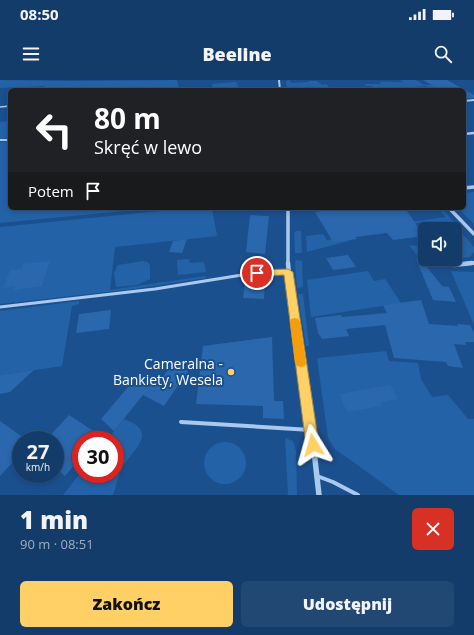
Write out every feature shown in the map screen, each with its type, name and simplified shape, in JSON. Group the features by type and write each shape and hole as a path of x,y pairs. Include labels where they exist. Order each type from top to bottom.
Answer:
{"street":[{"path":"289,210 288,272 311,430 318,495"},
{"path":"451,210 474,234"},
{"path":"462,265 474,264"}],"lane":[{"path":"0,307 155,289 242,275 288,272"},
{"path":"181,422 311,430"},
{"path":"317,476 333,482 358,495"}],"shaded area":[{"path":"0,80 177,80 179,88 44,88 45,86 0,88"},
{"path":"290,80 291,83 317,81 322,85 326,84 330,88 287,88 286,81"},
{"path":"400,80 416,80 424,85 448,84 455,88 429,88 426,86 412,87 413,88 375,88 364,84 404,82"},
{"path":"236,82 239,88 213,88 212,84"},
{"path":"8,121 8,138 0,139 0,122"},
{"path":"8,141 8,210 134,210 0,223 0,142"},
{"path":"474,192 474,224 460,210 466,210 466,193"},
{"path":"170,210 212,210 217,236 115,247 110,290 205,276 206,278 133,289 0,304 0,227"},
{"path":"440,210 443,210 454,222 433,221 404,225 403,223 446,217"},
{"path":"301,231 302,253 295,253 294,232"},
{"path":"462,233 474,247 474,252 470,257 462,258"},
{"path":"323,234 327,240 351,237 352,240 307,252 306,236"},
{"path":"409,245 418,246 418,257"},
{"path":"189,259 190,263 204,262 206,272 178,275 177,260"},
{"path":"297,260 302,261 303,287 297,288 295,262"},
{"path":"143,261 148,262 150,266 150,279 137,285 116,287 114,273 118,265"},
{"path":"368,271 374,281 385,279 401,303 311,317 307,280"},
{"path":"451,271 474,272 474,325"},
{"path":"298,294 303,294 309,346 306,346"},
{"path":"79,301 79,304 72,306 62,366 0,375 0,311"},
{"path":"386,351 389,361 418,363 421,379 432,397 448,395 468,419 474,419 474,495 399,495 335,449 328,438 317,358"},
{"path":"124,419 135,424 140,429 142,435 141,441 137,448 124,465 124,431 114,431"},
{"path":"285,438 293,441 296,451 297,495 288,495"},
{"path":"221,442 229,442 240,448 246,459 246,467 240,478 229,484 221,484 210,478 204,467 204,459 210,448"},
{"path":"72,483 117,483 113,495 63,495"}],"building":[{"path":"423,80 447,80 461,88 437,88"},
{"path":"466,91 474,95 474,98 466,98"},
{"path":"330,210 406,210 418,227 418,237 393,240 387,233 355,237 357,239 333,242 315,212"},
{"path":"250,215 269,216 265,254 246,252"},
{"path":"187,239 182,253 169,252 173,241"},
{"path":"348,255 356,267 333,270 326,258"},
{"path":"50,261 42,286 14,290 15,286 3,288 10,270 22,269 23,264"},
{"path":"419,266 426,266 442,286 449,287 456,302 433,300"},
{"path":"245,283 265,284 264,299 243,298"},
{"path":"421,300 429,324 458,326 457,324 470,325 474,333 474,342 465,342 466,345 454,344 463,368 448,366 446,362 394,358 385,325 346,329 349,336 322,339 318,333 315,318 387,313 383,305"},
{"path":"111,310 109,329 76,333 79,314"},
{"path":"272,337 274,401 283,401 284,419 263,418 263,406 196,404 203,346"},
{"path":"172,364 188,371 164,406 143,395 114,431 101,419 139,374 159,383"},
{"path":"34,370 10,392 0,394 0,375"},
{"path":"390,385 398,399 380,402 382,406 347,412 339,394"},
{"path":"69,415 93,431 72,431 72,468 65,476 64,431 54,431"},
{"path":"0,421 14,431 12,431 12,463 0,476"}],"slow traffic":[{"path":"295,322 301,363"}],"place":[{"name":"Cameralna - Bankiety, Wesela","path":"231,372"}],"route":[{"path":"257,273 288,272 313,445"}]}
